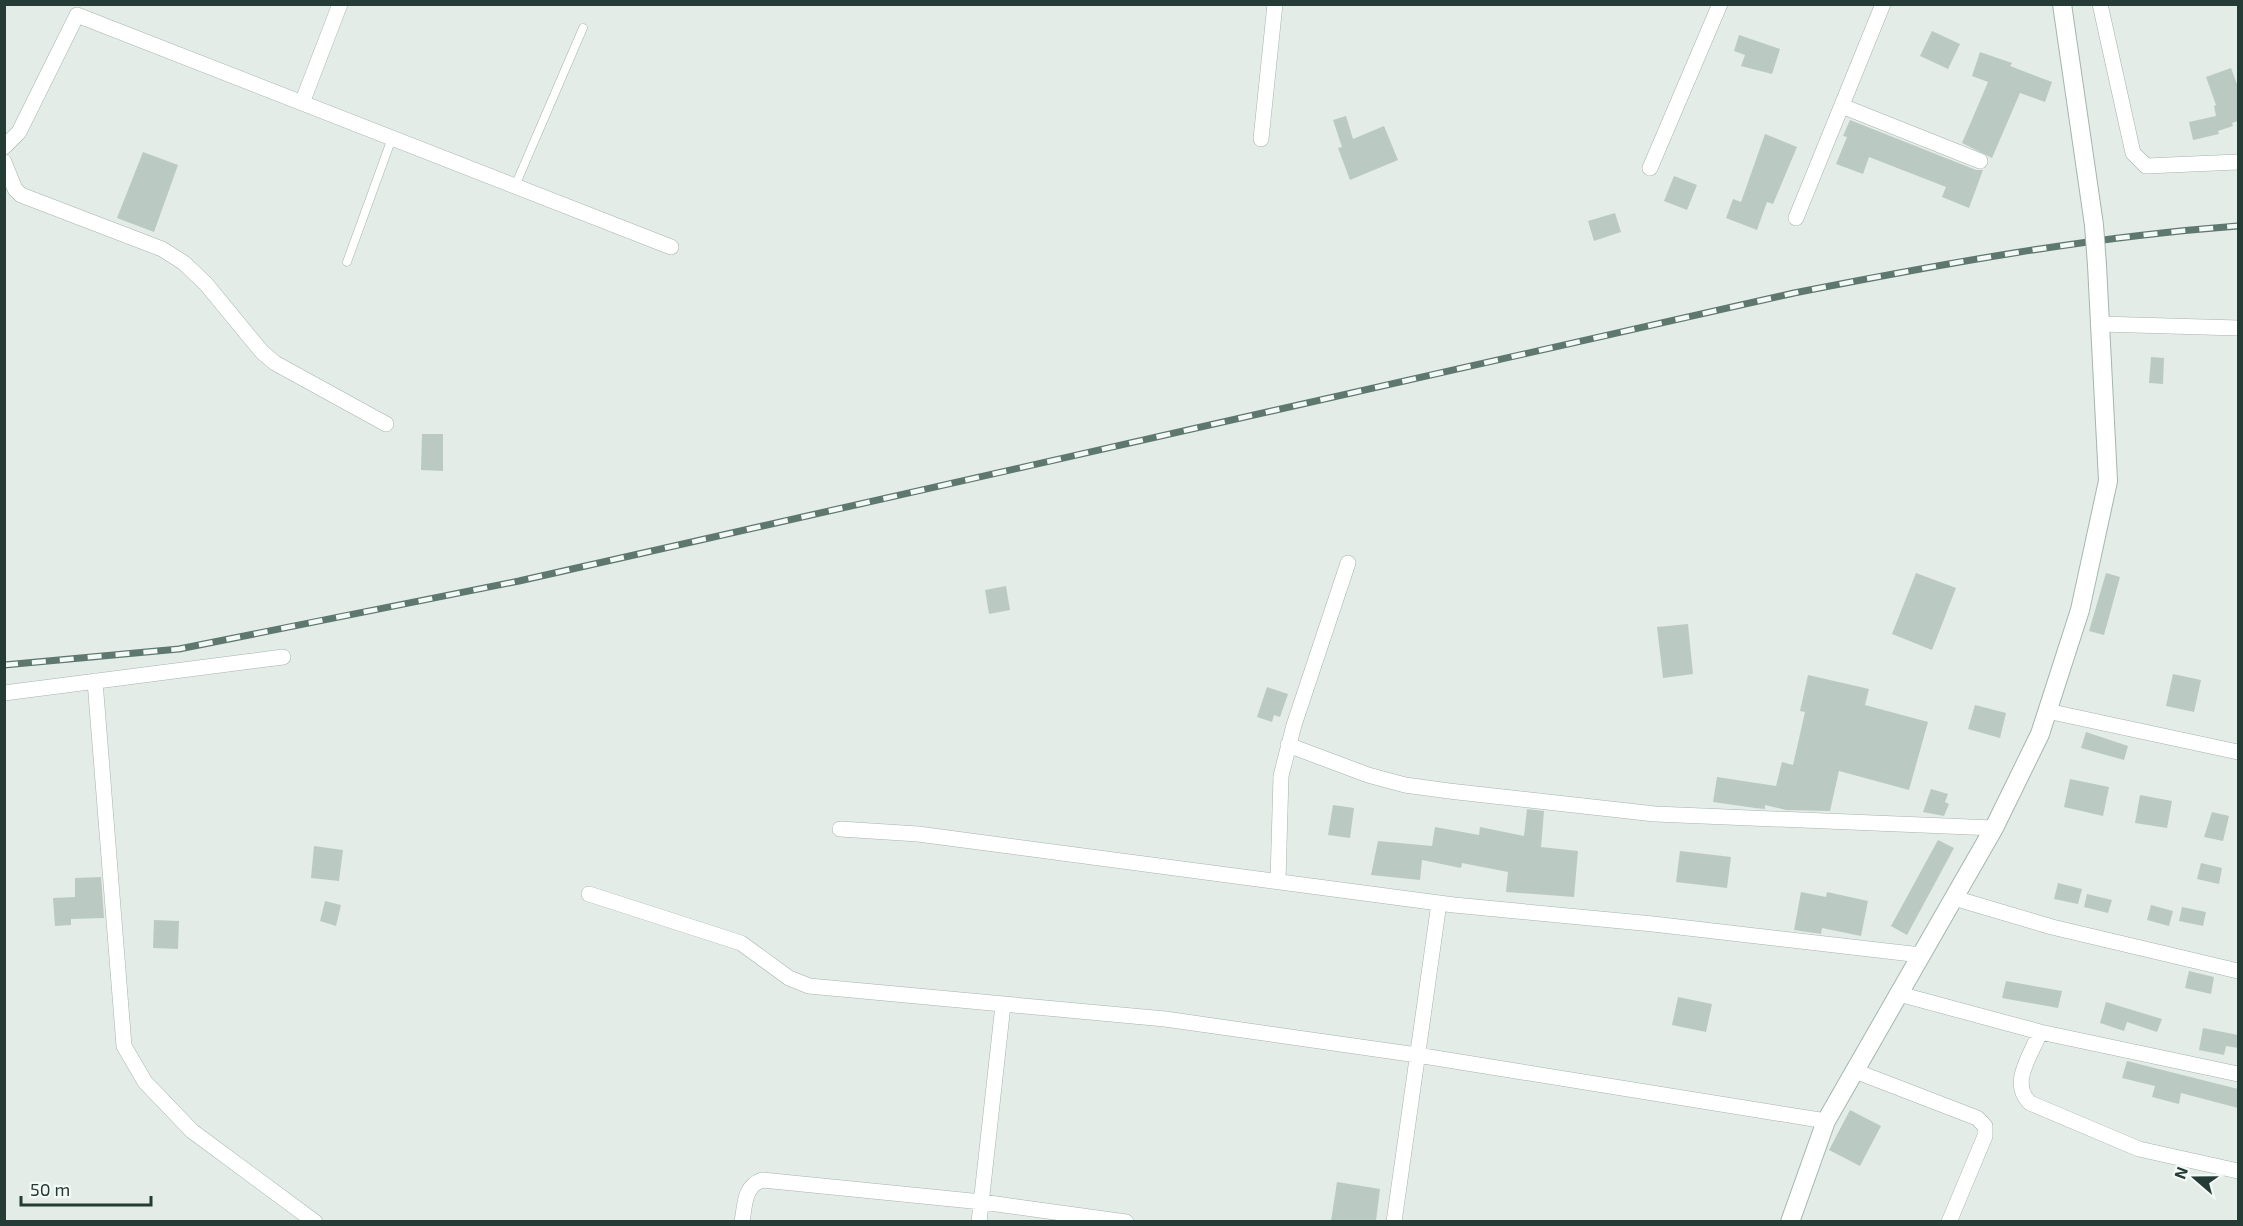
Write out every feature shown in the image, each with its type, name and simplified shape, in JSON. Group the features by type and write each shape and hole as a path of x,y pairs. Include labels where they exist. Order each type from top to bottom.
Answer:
{"street":[{"path":"302,103 340,4"},
{"path":"1261,139 1275,4"},
{"path":"1650,168 1720,4"},
{"path":"1796,218 1883,4"},
{"path":"1790,1221 1826,1121 1994,828 2040,734 2080,610 2108,481 2094,225 2062,4"},
{"path":"2100,4 2133,153 2146,166 2238,162"},
{"path":"4,147 19,132 79,10 302,103 671,247"},
{"path":"1842,106 1980,160"},
{"path":"4,162 15,189 21,195 162,249 184,263 206,284 262,352 275,363 386,423"},
{"path":"2100,324 2238,328"},
{"path":"1278,880 1281,776 1288,746 1348,563"},
{"path":"4,693 283,657"},
{"path":"95,681 124,1046 145,1082 192,1131 315,1221"},
{"path":"2047,711 2238,753"},
{"path":"1288,746 1405,785 1472,794 1655,814 1994,828"},
{"path":"840,829 918,834 1439,903 1921,955"},
{"path":"589,894 741,943 789,978 809,986 1165,1018 1417,1055 1826,1121"},
{"path":"1954,897 2052,927 2238,971"},
{"path":"1394,1221 1439,903"},
{"path":"1899,994 2040,1032 2238,1074"},
{"path":"979,1221 1003,1005"},
{"path":"2040,1032 2019,1083 2021,1095 2030,1103 2139,1149 2238,1171"},
{"path":"1855,1071 1977,1118 1984,1126 1985,1136 1949,1221"},
{"path":"742,1221 747,1191 754,1183 762,1180 982,1202 1126,1221"}],"lane":[{"path":"515,186 583,28"},
{"path":"347,262 392,138"}],"building":[{"path":"1932,31 1960,44 1948,69 1920,56"},
{"path":"1739,35 1780,49 1772,74 1741,66 1745,55 1734,51"},
{"path":"1980,52 2012,63 2010,66 2052,82 2045,102 2020,93 1992,158 1962,143 1988,82 1972,76"},
{"path":"2231,68 2238,87 2238,121 2232,123 2233,126 2218,131 2219,134 2193,140 2189,122 2216,116 2214,106 2216,105 2206,77"},
{"path":"1346,116 1353,139 1384,126 1398,160 1350,180 1338,148 1342,147 1333,120"},
{"path":"1850,120 1976,170 1983,170 1969,208 1942,197 1946,187 1869,157 1863,174 1836,164 1847,137 1843,136"},
{"path":"1765,134 1797,147 1773,204 1767,202 1757,230 1726,218 1733,199 1741,202"},
{"path":"143,152 178,165 154,232 117,218"},
{"path":"1674,176 1697,185 1687,210 1664,201"},
{"path":"1615,213 1621,232 1594,241 1588,221"},
{"path":"2151,357 2164,358 2163,384 2149,383"},
{"path":"422,434 443,434 443,471 421,470"},
{"path":"1916,573 1956,588 1932,650 1892,634"},
{"path":"2106,573 2120,577 2104,635 2089,631"},
{"path":"1006,586 1010,610 989,614 985,590"},
{"path":"1688,624 1693,674 1663,678 1657,627"},
{"path":"2173,674 2201,680 2194,712 2166,706"},
{"path":"1808,675 1869,689 1865,705 1928,722 1909,790 1839,771 1830,811 1786,810 1765,805 1765,809 1713,802 1717,777 1776,786 1782,762 1793,765 1805,712 1800,711"},
{"path":"1267,687 1288,694 1280,717 1274,715 1272,722 1257,717"},
{"path":"1975,705 2006,713 2000,738 1968,729"},
{"path":"2086,732 2128,746 2124,760 2081,748"},
{"path":"2070,779 2109,787 2103,816 2064,807"},
{"path":"1931,789 1948,794 1945,802 1949,804 1944,816 1923,812"},
{"path":"2140,795 2172,801 2167,828 2135,823"},
{"path":"1333,805 1354,808 1350,838 1328,835"},
{"path":"1527,809 1544,811 1541,847 1578,851 1574,897 1506,892 1508,872 1462,863 1461,868 1422,860 1420,880 1371,875 1378,841 1432,846 1435,827 1479,835 1480,827 1524,836"},
{"path":"2212,812 2229,816 2223,841 2204,837"},
{"path":"1938,840 1954,848 1907,935 1891,926"},
{"path":"314,846 343,850 339,881 311,878"},
{"path":"1680,851 1731,857 1727,888 1676,882"},
{"path":"2201,863 2222,868 2219,884 2197,879"},
{"path":"101,877 104,918 71,919 71,925 55,926 53,898 75,897 75,878"},
{"path":"2058,883 2082,889 2078,904 2054,899"},
{"path":"1801,892 1826,897 1827,892 1868,901 1861,936 1822,928 1821,934 1794,930"},
{"path":"2087,894 2112,900 2108,913 2084,907"},
{"path":"325,901 341,905 336,926 320,921"},
{"path":"2151,905 2173,911 2169,926 2147,920"},
{"path":"2182,907 2206,912 2203,926 2179,921"},
{"path":"154,920 179,921 178,949 153,948"},
{"path":"2189,971 2214,977 2211,994 2185,988"},
{"path":"2006,981 2062,991 2058,1008 2002,998"},
{"path":"1678,997 1712,1004 1706,1032 1672,1025"},
{"path":"2106,1002 2162,1019 2157,1032 2127,1022 2124,1031 2100,1023"},
{"path":"2203,1028 2238,1035 2238,1048 2226,1046 2224,1055 2199,1050"},
{"path":"2127,1061 2238,1089 2238,1108 2181,1093 2179,1104 2152,1097 2155,1086 2122,1078"},
{"path":"1850,1110 1881,1126 1860,1166 1829,1150"},
{"path":"1337,1182 1380,1189 1376,1221 1331,1221"}],"railway":[{"path":"4,665 179,649 519,581 1794,293 2071,244 2238,226"}]}
